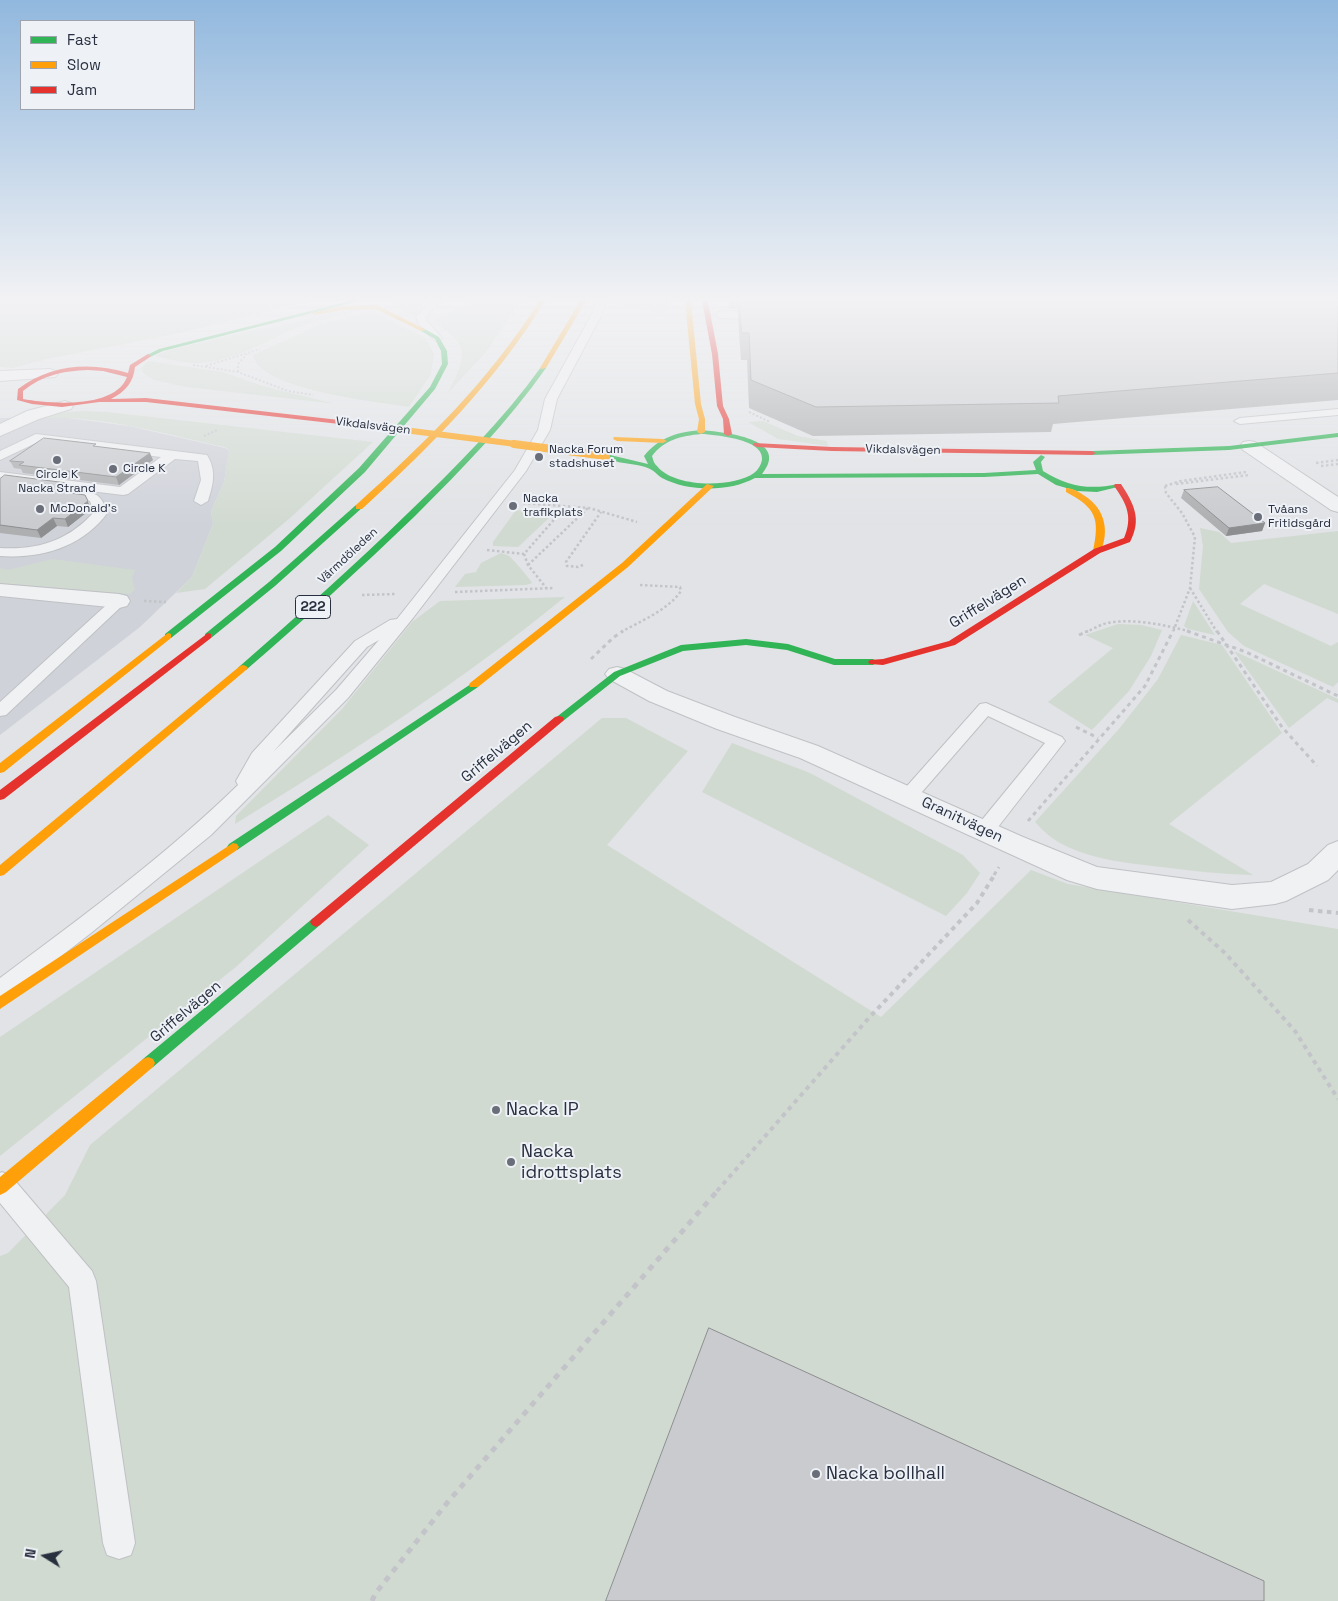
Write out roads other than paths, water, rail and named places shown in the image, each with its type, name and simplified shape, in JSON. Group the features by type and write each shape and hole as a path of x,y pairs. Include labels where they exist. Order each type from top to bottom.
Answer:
{"main road":[{"path":"45,376 26,383 19,397 33,405 65,406 92,402 122,389 130,376"},
{"path":"124,376 141,387"},
{"path":"0,769 278,549 362,470 433,388 439,376"},
{"name":"Värmdöleden","path":"0,796 148,683 274,582 384,486 469,400 489,376"},
{"name":"Värmdöleden","path":"0,872 298,622 431,497 497,426 537,376"},
{"path":"695,376 698,404 702,419 701,432"},
{"path":"717,376 720,406 726,419 728,434"},
{"path":"164,390 241,399"},
{"name":"Vikdalsvägen","path":"92,402 146,400 348,423 606,456 652,467 664,477 674,481 710,486 735,483 754,476 984,475 1040,472"},
{"name":"Vikdalsvägen","path":"389,415 419,418"},
{"path":"438,420 468,423"},
{"path":"488,425 507,427"},
{"path":"527,429 554,432"},
{"name":"Vikdalsvägen","path":"663,441 680,435 701,432 728,434 757,445 832,449 1002,453 1257,451"},
{"name":"Vikdalsvägen","path":"1201,461 1338,435"},
{"path":"613,439 663,441"},
{"path":"652,467 649,461 651,450 663,441"},
{"path":"754,476 765,466 767,460 757,445"},
{"path":"1048,452 1041,456 1037,462 1040,472 1082,496 1097,508 1103,521 1103,533 1097,551"},
{"name":"Vikdalsvägen","path":"1078,452 1106,462"},
{"name":"Griffelvägen","path":"1,1186 577,704 617,674 681,648 746,642 788,647 834,662 882,662 952,643 1097,551 1127,540 1135,526 1134,510 1120,478 1096,491 1065,488"},
{"path":"0,1003 469,689 625,565 710,486"}],"street":[{"path":"0,388 19,397 0,420"},
{"path":"0,431 33,415 65,406"},
{"path":"1257,451 1283,464 1338,506"},
{"path":"0,590 119,601"},
{"name":"Granitvägen","path":"617,674 658,696 726,723 809,752 1077,872 1098,878 1232,897 1275,894 1331,868"}],"lane":[{"path":"0,990 204,830 234,800 258,757 361,644 408,615 520,471 544,430 551,399 564,376"},
{"path":"1240,420 1338,412"},
{"path":"0,456 36,438 203,458 208,467 208,483 201,502"},
{"path":"0,476 124,491 172,455"},
{"path":"0,487 79,499 88,502 89,508 81,520 60,535 33,544 0,542"},
{"path":"0,487 95,498 102,512 78,532 60,543 40,551 0,552"},
{"path":"0,711 119,601"},
{"path":"908,795 986,708 1056,741 984,831"},
{"path":"1,1186 82,1281 119,1544"}],"place":[{"name":"Nacka Forum stadshuset","path":"539,457"},
{"name":"Circle K Nacka Strand","path":"57,460"},
{"name":"Circle K","path":"113,469"},
{"name":"Nacka trafikplats","path":"513,506"},
{"name":"McDonald's","path":"40,509"},
{"name":"Tvåans Fritidsgård","path":"1258,517"},
{"name":"Nacka IP","path":"496,1110"},
{"name":"Nacka idrottsplats","path":"511,1162"},
{"name":"Nacka bollhall","path":"816,1474"}]}
